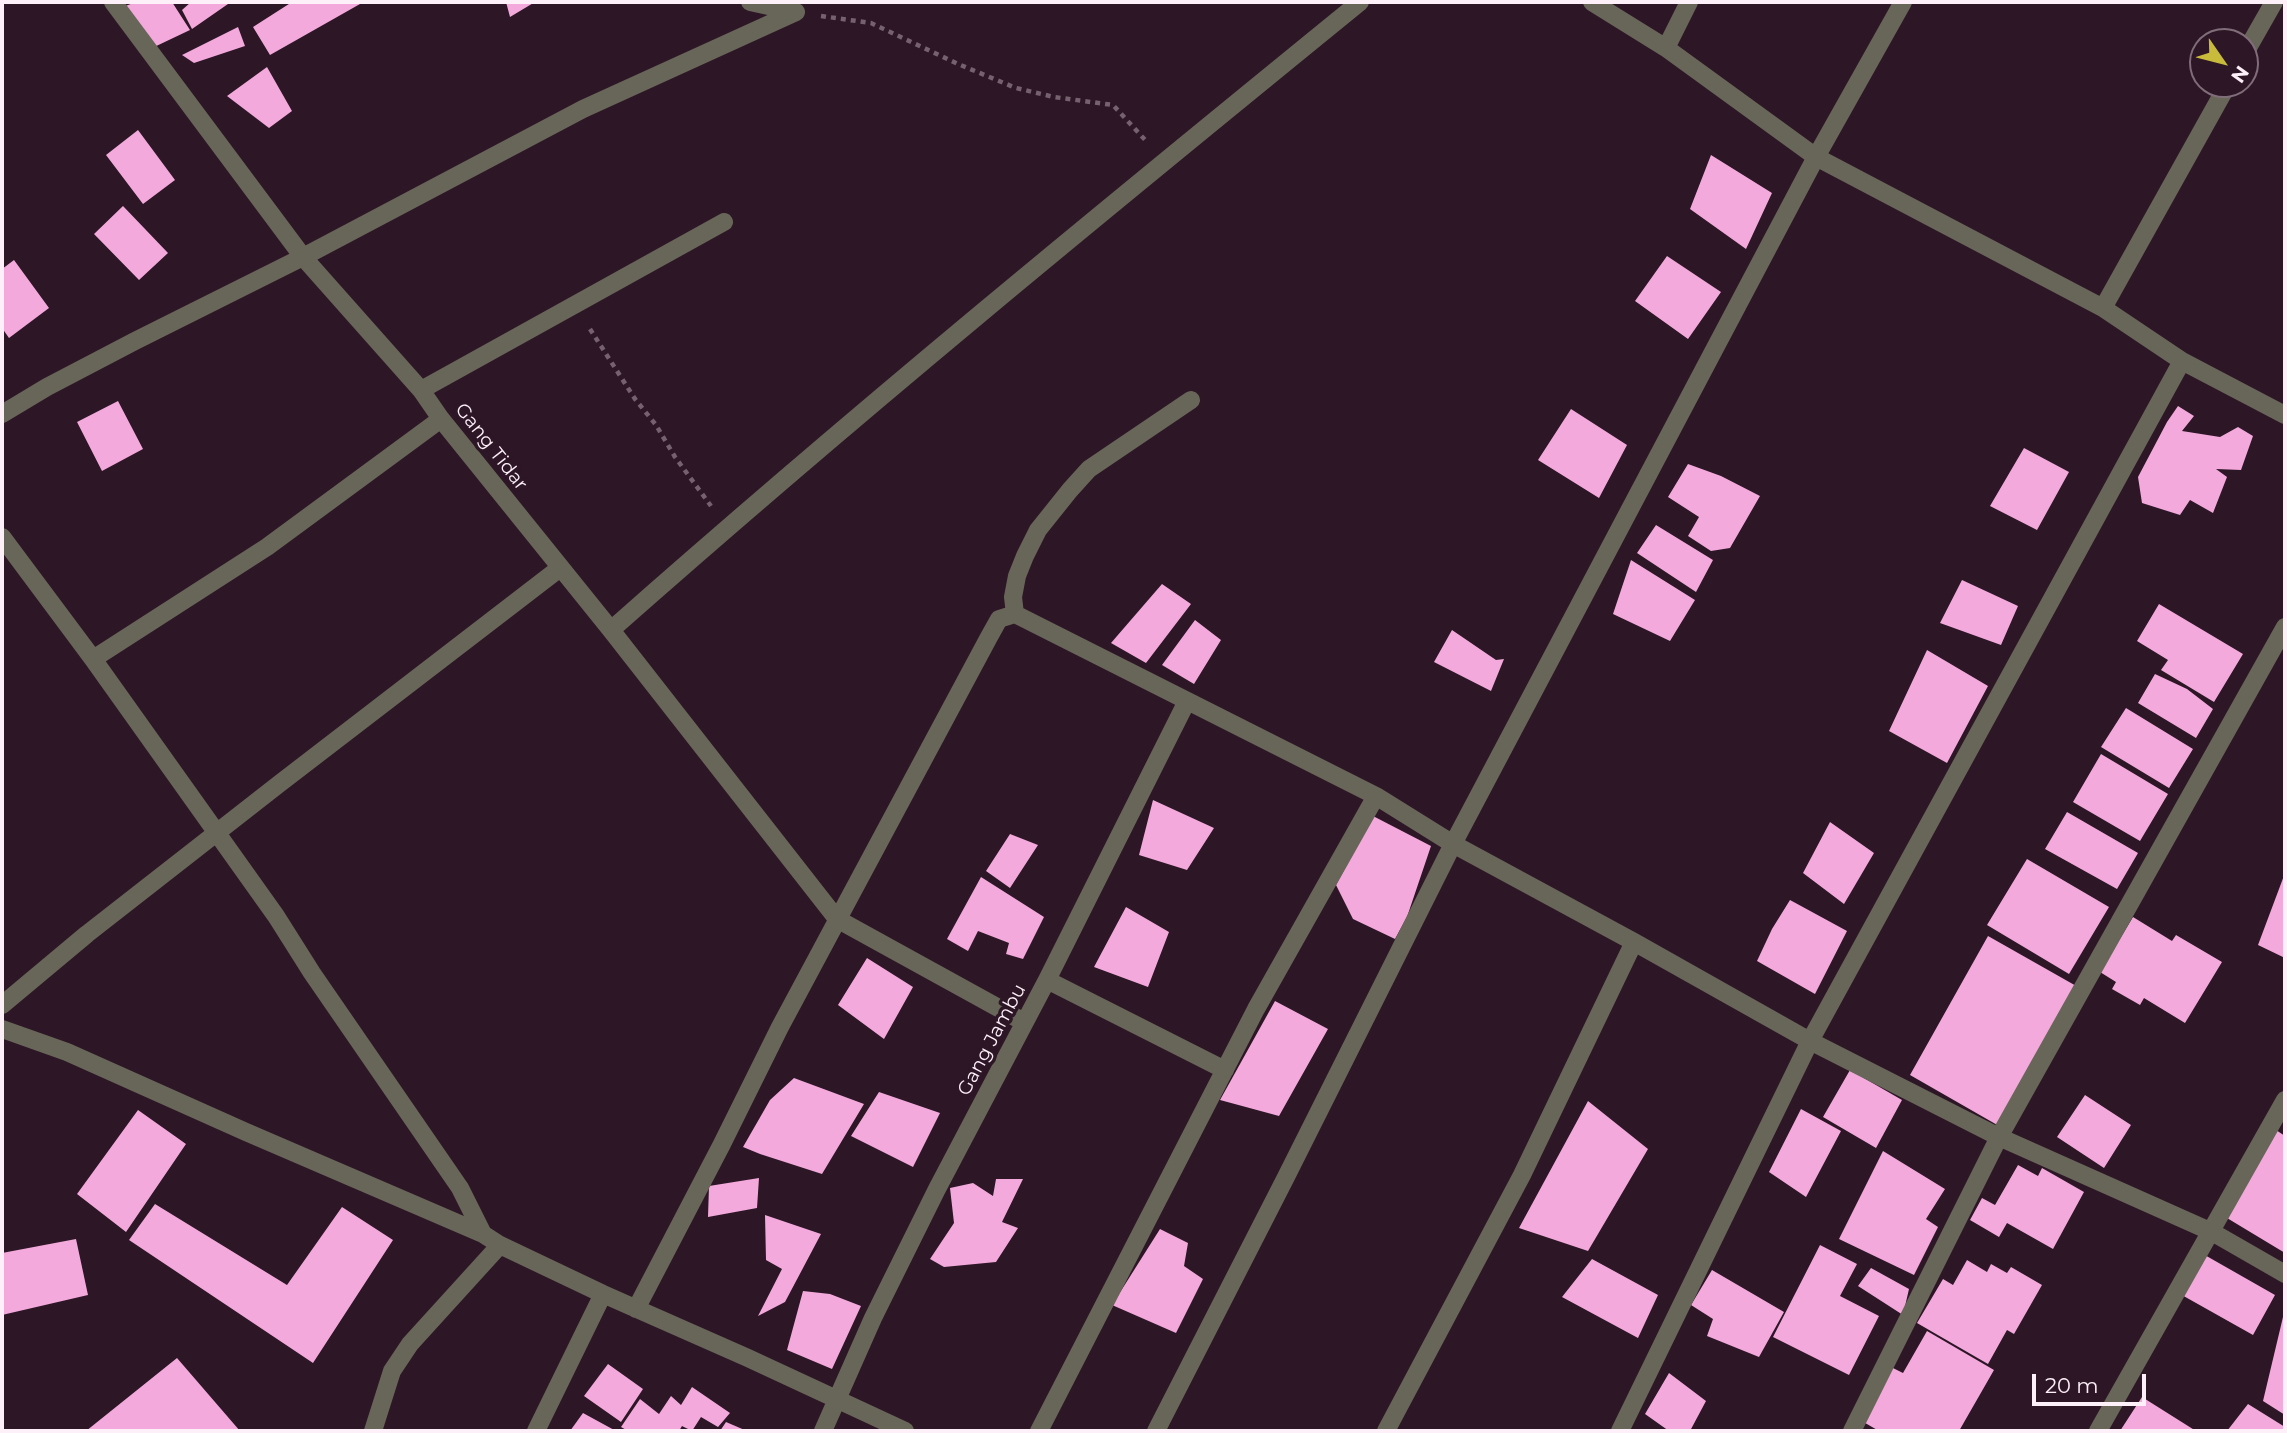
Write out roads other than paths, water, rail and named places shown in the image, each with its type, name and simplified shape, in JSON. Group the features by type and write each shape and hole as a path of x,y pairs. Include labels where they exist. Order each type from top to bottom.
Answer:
{"street":[{"name":"Gang Tidar","path":"113,2 303,257 421,390 441,419 611,630 837,919"},
{"path":"2,414 47,387 303,257 583,109 796,12 750,2"},
{"path":"611,630 725,529 1164,161 1360,2"},
{"path":"1592,2 1665,48 1816,157 2104,308 2182,361 2285,415"},
{"path":"1665,48 1689,2"},
{"path":"1156,1431 1286,1179 1453,844 1816,157 1903,2"},
{"path":"2259,28 2274,2"},
{"path":"2104,308 2220,98"},
{"path":"421,390 724,222"},
{"path":"1620,1431 1810,1041 2182,361"},
{"path":"1015,614 1013,597 1025,556 1038,530 1070,490 1089,469 1191,400"},
{"path":"93,659 267,547 441,419"},
{"path":"2,537 219,833 460,1188 483,1234"},
{"path":"2,1005 87,934 560,568"},
{"path":"636,1309 837,919 999,620 1015,614 1376,796 1453,844 1810,1041 1999,1137 2212,1232 2285,1274"},
{"path":"1852,1431 1999,1137 2285,627"},
{"name":"Gang Jambu","path":"823,1431 873,1318 1187,701"},
{"path":"1039,1431 1256,1009 1376,796"},
{"path":"837,919 1024,1022"},
{"path":"1386,1431 1522,1175 1634,942"},
{"path":"1047,980 1225,1070"},
{"path":"2,1029 67,1052 483,1234 500,1245 603,1294 905,1431"},
{"path":"2098,1431 2285,1100"},
{"path":"373,1431 392,1371 410,1344 500,1245"},
{"path":"536,1431 603,1294"}]}
